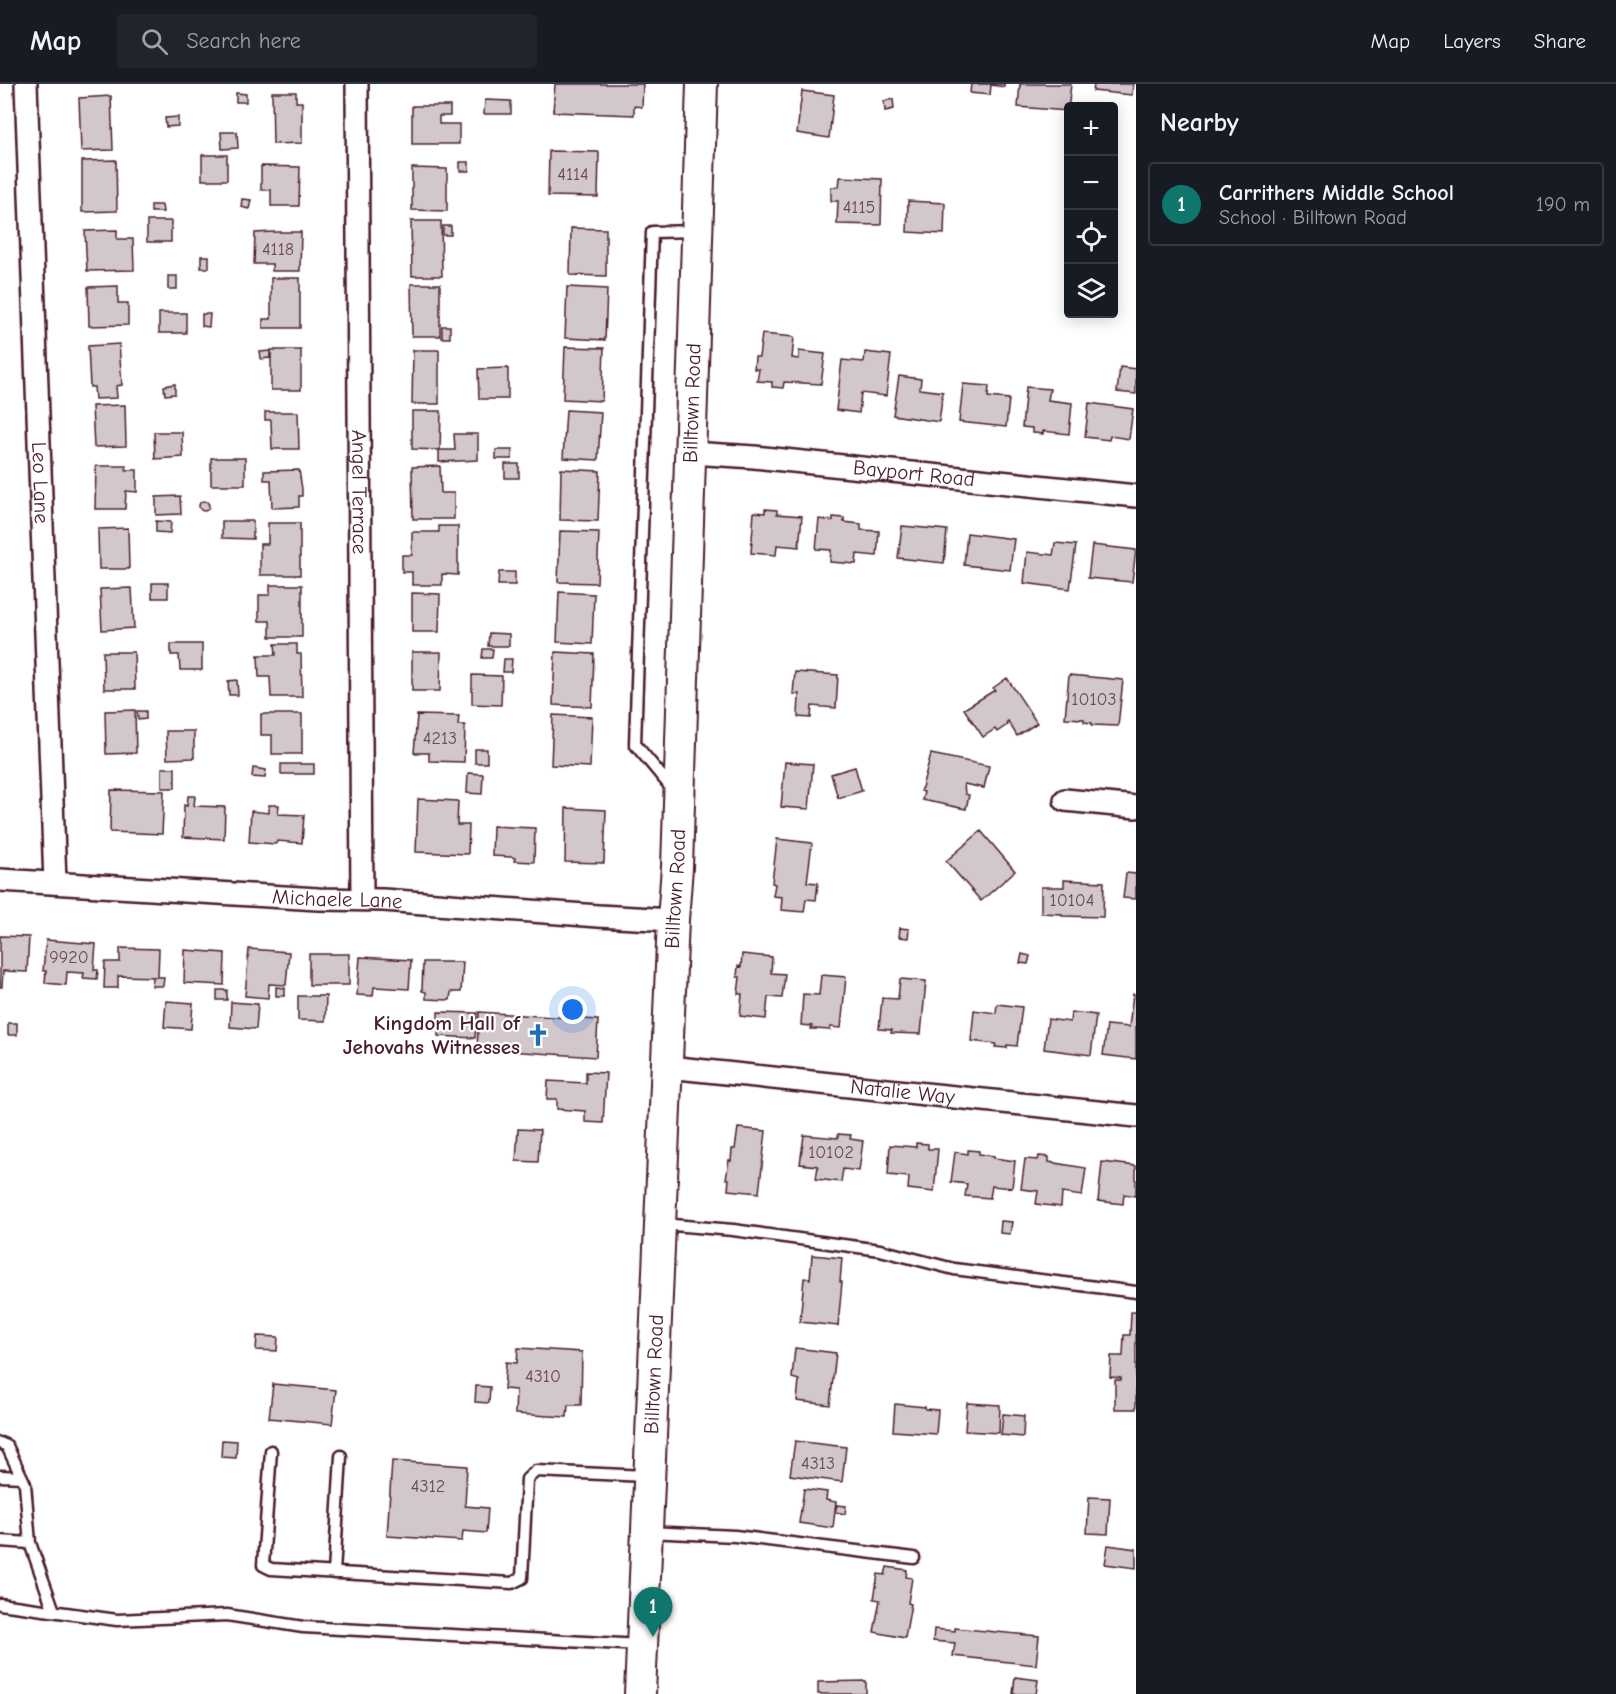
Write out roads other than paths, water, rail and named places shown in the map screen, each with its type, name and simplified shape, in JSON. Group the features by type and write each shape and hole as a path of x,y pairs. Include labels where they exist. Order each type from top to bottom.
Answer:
{"main road":[{"name":"Billtown Road","path":"640,1694 677,867 702,84"}],"street":[{"name":"Leo Lane","path":"26,84 55,882"},
{"name":"Angel Terrace","path":"357,84 362,899"},
{"name":"Bayport Road","path":"691,453 1136,496"},
{"path":"1065,800 1136,807"},
{"name":"Michaele Lane","path":"0,880 318,899 362,899 673,920"},
{"name":"Natalie Way","path":"668,1067 1136,1116"}],"lane":[{"path":"679,797 635,744 635,732 652,232 697,231"},
{"path":"661,1224 733,1230 880,1250 954,1269 1136,1292"},
{"path":"0,1443 7,1446 25,1484 30,1543 54,1611"},
{"path":"271,1451 263,1564 271,1569 512,1583 522,1578 526,1479 536,1471 649,1476"},
{"path":"334,1573 341,1456"},
{"path":"0,1476 22,1478"},
{"path":"647,1532 735,1536 914,1557"},
{"path":"0,1540 30,1543"},
{"path":"0,1604 117,1620 227,1615 303,1627 642,1645"}],"place":[{"name":"Kingdom Hall of Jehovahs Witnesses","path":"538,1035"},
{"name":"Carrithers Middle School","path":"653,1637"}]}
